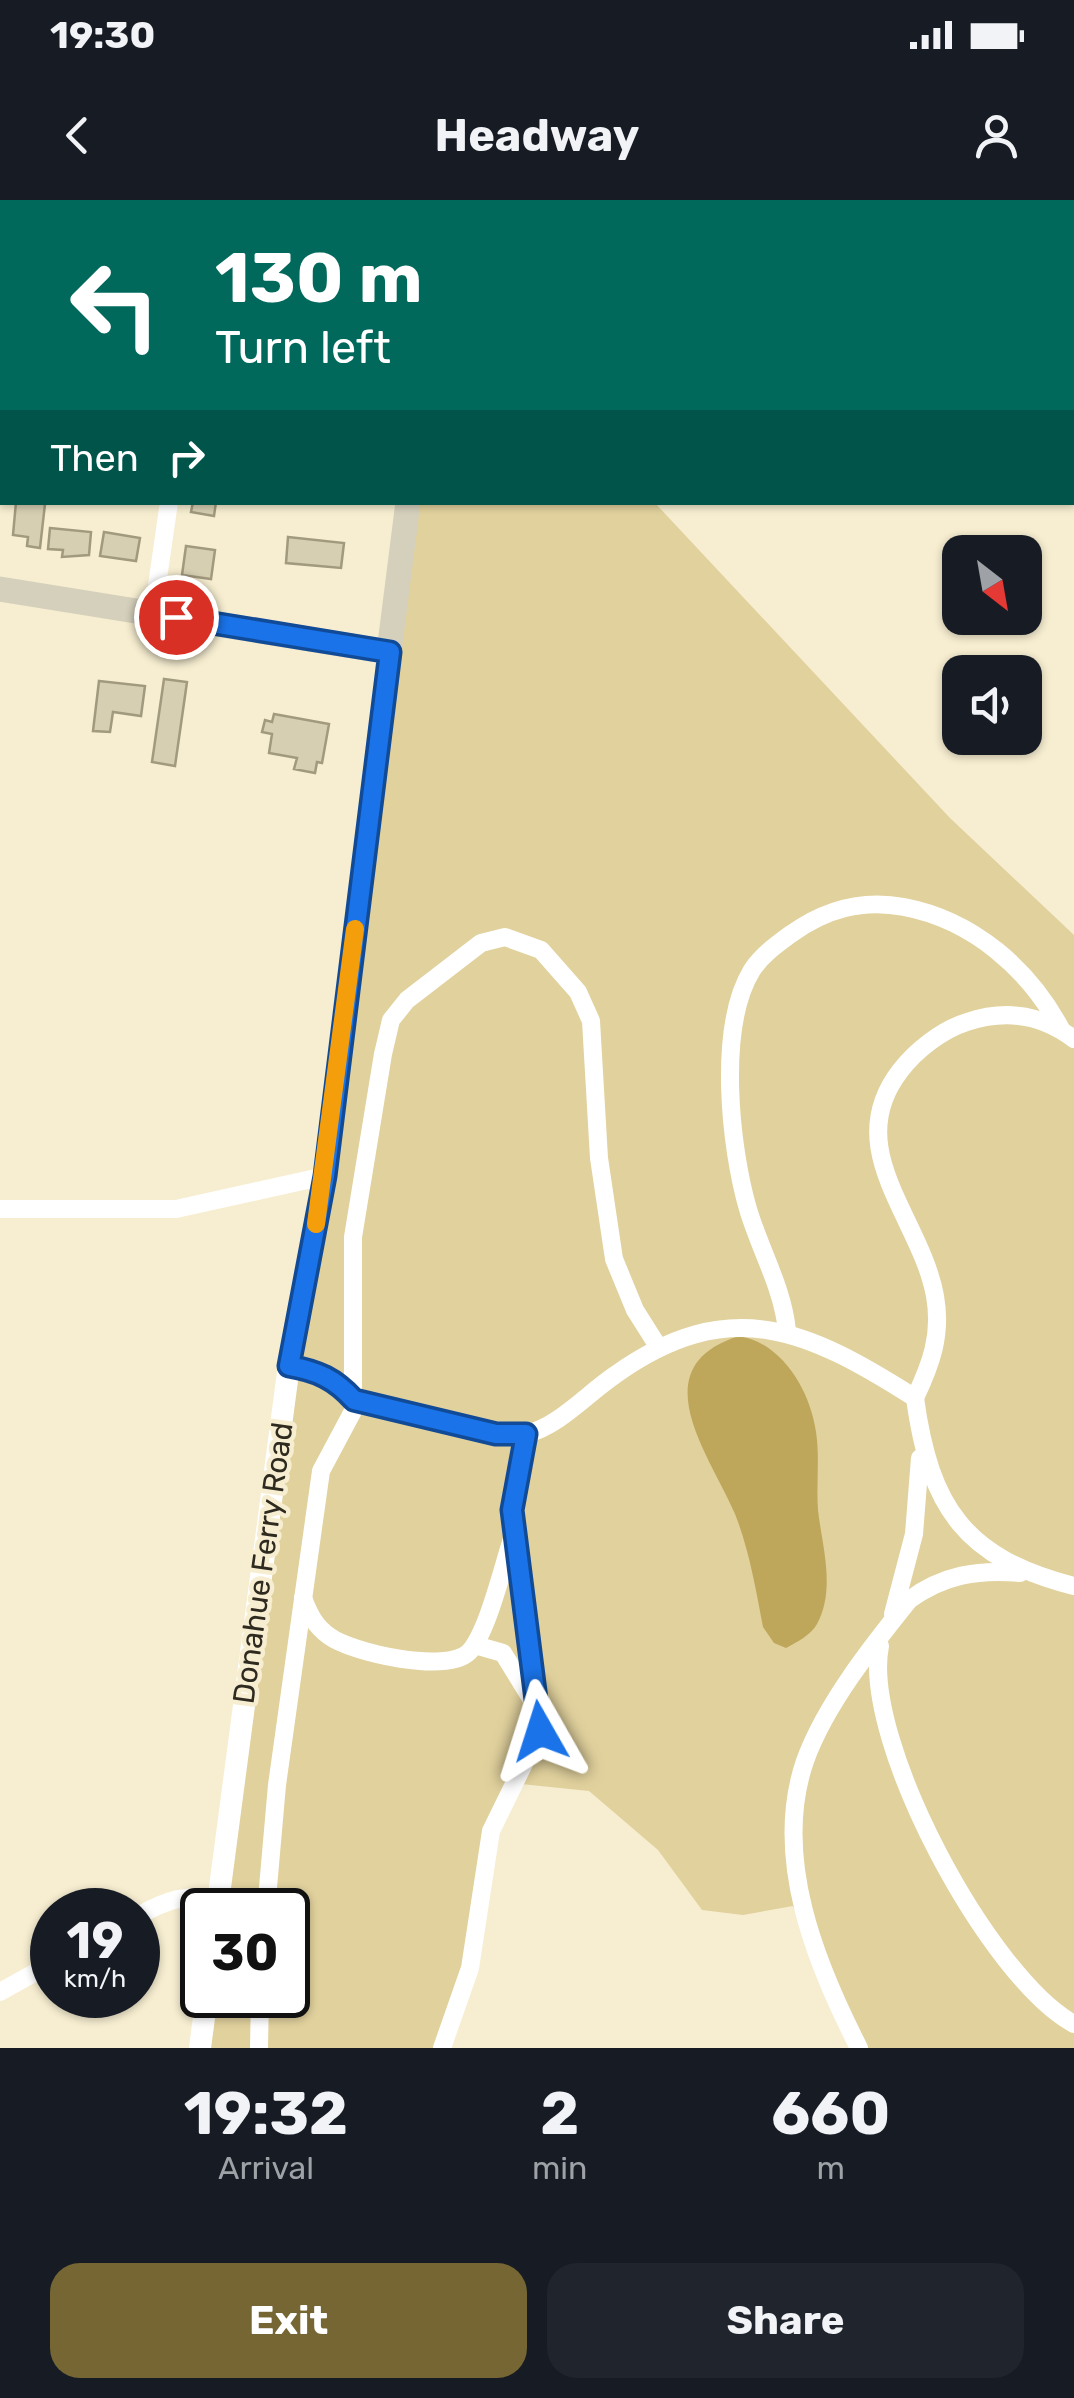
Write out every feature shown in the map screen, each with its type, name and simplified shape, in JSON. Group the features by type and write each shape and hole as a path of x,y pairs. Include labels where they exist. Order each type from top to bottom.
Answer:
{"main road":[{"name":"Donahue Ferry Road","path":"390,652 408,505"},
{"path":"0,589 390,652"}],"street":[{"path":"153,613 168,505"},
{"name":"Donahue Ferry Road","path":"220,1888 289,1366 325,1176 390,652"},
{"path":"787,1331 784,1306 744,1192 731,1086 733,1039 743,990 762,958 797,930 851,904 873,902 913,908 957,925 1007,957 1067,1034"},
{"path":"268,1888 276,1785 321,1471 348,1423 354,1400 353,1237 391,1020 407,1000 481,942 505,936 541,950 561,968 591,1021 599,1158 614,1259 634,1310 659,1348"},
{"path":"890,1623 914,1534 920,1489 916,1398 933,1361 938,1332 936,1300 923,1250 878,1160 878,1114 887,1089 918,1051 958,1025 999,1014 1022,1015 1067,1034"},
{"path":"0,1209 176,1209 325,1176"},
{"path":"289,1366 318,1371 338,1383 354,1400 496,1434 526,1434 659,1348 728,1328 787,1331 874,1372 916,1398"},
{"path":"920,1433 940,1494 966,1532 1026,1574"},
{"path":"442,2048 470,1968 491,1831 540,1731 513,1491 526,1434"},
{"path":"303,1598 319,1628 351,1647 445,1664 465,1656 475,1645 515,1530"},
{"path":"859,2048 822,1972 809,1934 798,1868 796,1814 806,1760 841,1698 909,1600 948,1578 994,1570 1074,1586"},
{"path":"880,1641 876,1683 880,1702 901,1769 935,1848 972,1910 1019,1972 1073,2026"},
{"path":"475,1645 503,1653 515,1668 525,1684 540,1731"},
{"path":"0,1992 30,1975"},
{"path":"200,2048 203,2018"},
{"path":"259,2048 260,2018"}],"shaded area":[{"path":"417,505 657,505 950,818 1074,935 1074,2048 853,2048 793,1906 743,1915 702,1910 658,1850 589,1791 521,1784 498,1827 443,2048 200,2048 204,2018 310,2018 310,1888 220,1888"},
{"path":"739,1336 754,1340 781,1358 800,1385 816,1432 826,1596 814,1628 786,1648 774,1643 763,1627 740,1527 690,1414 688,1390 693,1369 709,1350"}],"building":[{"path":"16,505 45,505 40,548 27,546 28,537 13,535"},
{"path":"192,505 216,505 214,516 191,512"},
{"path":"50,528 91,532 89,555 62,557 63,550 48,549"},
{"path":"104,532 140,538 136,561 100,556"},
{"path":"288,537 344,543 341,568 286,563"},
{"path":"186,546 215,550 211,579 182,575"},
{"path":"164,679 187,682 175,766 152,762"},
{"path":"99,681 145,686 141,716 113,712 110,732 93,731"},
{"path":"274,714 329,724 322,763 317,762 315,773 294,769 297,758 269,753 272,734 262,732 265,720 272,722"}],"slow traffic":[{"path":"316,1224 355,929"}],"route":[{"path":"176,617 390,652 325,1176 289,1366 318,1371 338,1383 354,1400 496,1434 526,1434 512,1510 540,1731"}]}
